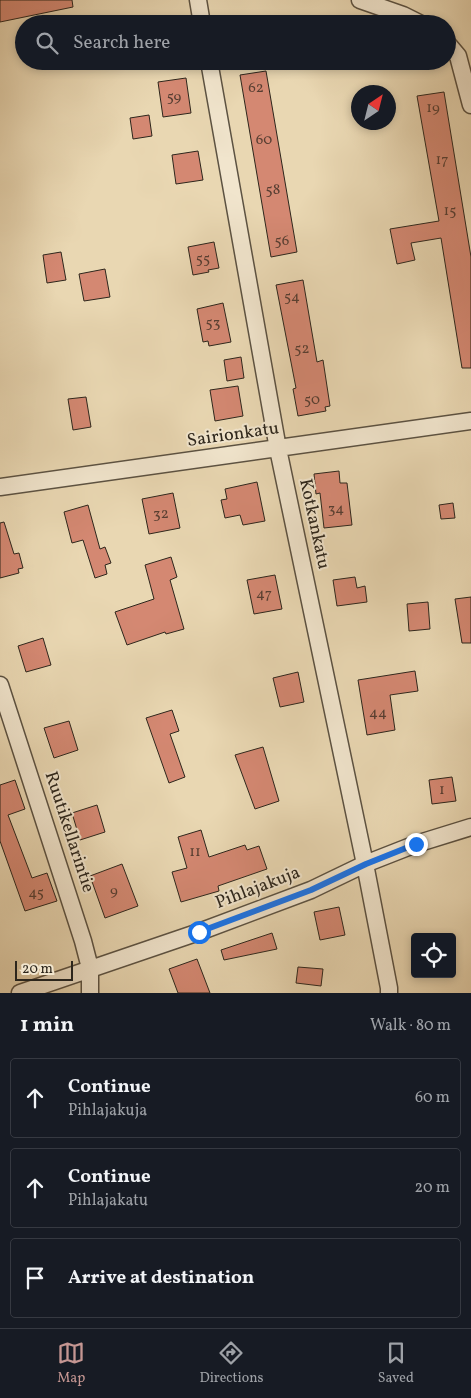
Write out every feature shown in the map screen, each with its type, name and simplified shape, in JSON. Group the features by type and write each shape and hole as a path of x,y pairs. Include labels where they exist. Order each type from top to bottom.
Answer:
{"street":[{"path":"198,0 200,15"},
{"path":"360,0 404,15"},
{"path":"456,54 471,105"},
{"name":"Kotkankatu","path":"210,70 278,449 392,991"},
{"name":"Sairionkatu","path":"0,487 471,421"},
{"name":"Ruutikellarintie","path":"0,685 83,941 90,968 90,993"},
{"name":"Pihlajakuja","path":"20,993 199,932 292,897 416,844 471,828"}],"building":[{"path":"0,0 72,0 73,7 34,15 15,15 15,19 0,22"},
{"path":"266,71 297,252 271,257 240,75"},
{"path":"186,78 191,113 163,117 158,82"},
{"path":"444,92 471,257 471,368 462,368 441,238 411,243 415,260 397,264 390,229 439,221 417,96"},
{"path":"149,115 152,136 133,139 130,118"},
{"path":"198,151 203,180 176,184 172,155"},
{"path":"214,242 219,268 193,275 188,247"},
{"path":"61,252 66,280 47,283 43,255"},
{"path":"105,269 110,297 84,301 79,274"},
{"path":"303,280 317,362 323,360 330,406 325,407 326,411 298,416 293,389 296,388 276,285"},
{"path":"223,303 231,342 209,346 208,341 203,342 197,309"},
{"path":"241,357 244,378 227,381 224,360"},
{"path":"238,386 243,416 215,421 210,390"},
{"path":"86,397 91,427 73,430 68,399"},
{"path":"339,471 340,483 347,483 352,525 324,528 320,493 316,494 314,474"},
{"path":"257,482 265,521 243,525 240,515 225,518 221,500 227,499 225,489"},
{"path":"173,493 180,528 149,534 142,499"},
{"path":"453,503 455,518 441,519 439,505"},
{"path":"88,505 100,549 105,547 111,563 105,565 107,574 95,578 83,540 72,543 64,512"},
{"path":"4,522 14,554 19,553 23,568 18,569 19,573 0,578 0,523"},
{"path":"171,557 177,577 170,580 184,629 166,634 165,632 127,645 115,612 154,599 145,565"},
{"path":"275,575 282,609 254,614 247,580"},
{"path":"355,577 357,588 365,586 367,602 337,606 333,580"},
{"path":"471,597 471,643 462,643 455,599"},
{"path":"428,602 430,629 409,631 407,604"},
{"path":"43,638 51,665 26,672 18,646"},
{"path":"415,671 418,691 390,695 395,730 367,735 358,680"},
{"path":"298,672 304,702 280,707 273,678"},
{"path":"172,710 179,731 170,734 185,777 169,783 146,718"},
{"path":"69,721 78,750 54,758 44,728"},
{"path":"263,747 279,801 255,809 235,755"},
{"path":"452,777 456,801 432,804 429,780"},
{"path":"15,780 25,809 8,815 32,878 47,873 57,901 25,911 0,841 0,785"},
{"path":"97,805 105,832 80,840 72,813"},
{"path":"201,830 209,857 245,845 247,850 259,846 267,869 218,886 219,891 181,902 172,872 187,868 178,837"},
{"path":"122,864 138,906 105,918 90,876"},
{"path":"339,907 345,935 320,940 314,912"},
{"path":"272,933 277,949 224,960 221,950"},
{"path":"197,959 210,993 178,993 169,969"},
{"path":"298,967 323,969 321,986 296,983"}],"route":[{"path":"199,932 311,890 366,864 416,844"}]}
